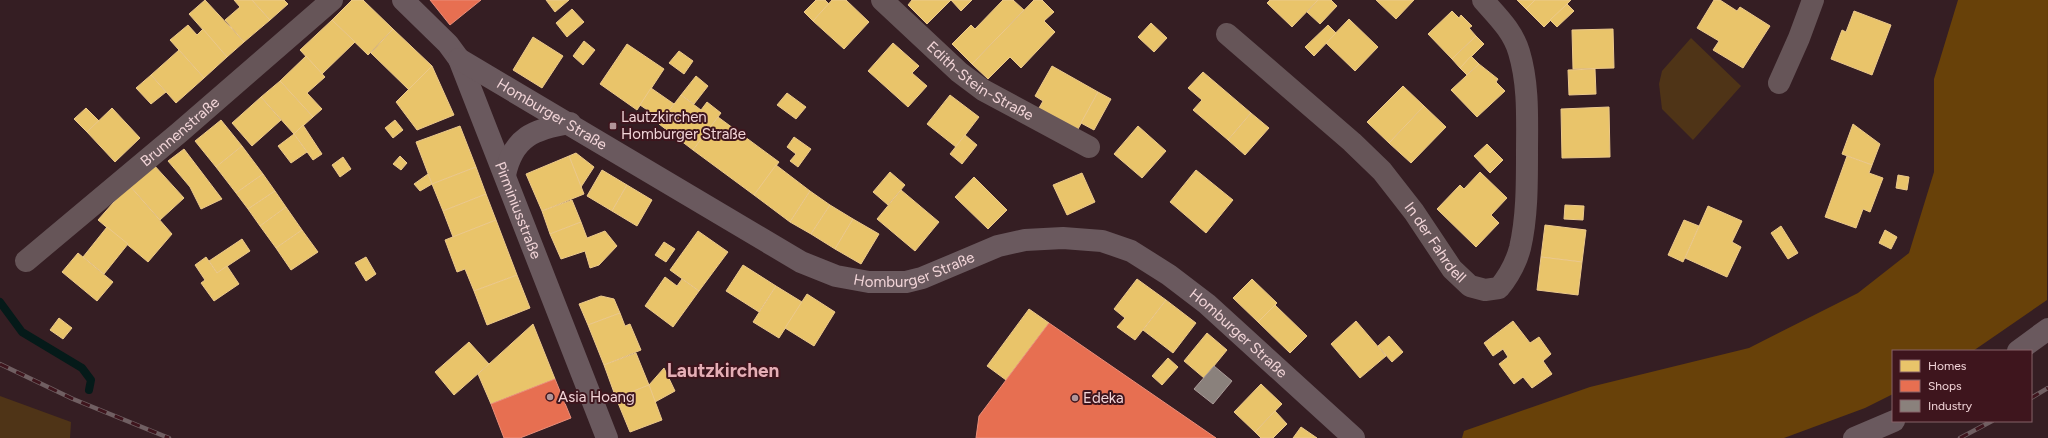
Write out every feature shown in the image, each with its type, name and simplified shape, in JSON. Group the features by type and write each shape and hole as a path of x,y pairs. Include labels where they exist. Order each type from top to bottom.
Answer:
{"main road":[{"name":"Pirminiusstraße","path":"403,0 448,44 459,59 608,438"},
{"name":"Homburger Straße","path":"459,59 570,123 801,262 836,276 869,282 906,282 922,278 998,246 1024,240 1064,238 1102,241 1131,251 1169,275 1207,304 1354,438"},
{"path":"505,175 509,158 517,146 530,135 549,127 570,123"},
{"path":"2019,350 2048,329"},
{"path":"1854,438 1892,422"}],"street":[{"name":"Brunnenstraße","path":"26,261 186,127 332,0"},
{"name":"Edith-Stein-Straße","path":"882,0 959,72 983,90 1089,147"},
{"name":"In der Fahrdell","path":"1227,34 1352,142 1382,171 1414,212 1452,269 1470,286 1485,290 1499,288 1510,274 1520,248 1525,215 1527,116 1525,77 1519,51 1510,31 1483,0"},
{"path":"1779,83 1799,38 1813,0"}],"shaded area":[{"path":"1958,0 2048,0 2047,300 1974,350 1892,350 1892,394 1865,408 1784,438 1462,438 1464,431 1590,387 1749,348 1858,293 1909,253 1934,172 1934,79"},
{"path":"1691,38 1741,86 1693,140 1662,109 1659,84 1662,71"},
{"path":"0,396 71,422 70,438 0,438"}],"building: Homes":[{"path":"205,0 244,42 227,57 189,14"},
{"path":"234,0 252,0 270,20 244,42 225,20 240,7"},
{"path":"252,0 284,0 288,4 270,20"},
{"path":"352,0 363,0 393,29 368,55 332,20"},
{"path":"546,0 569,0 555,12"},
{"path":"816,0 825,0 829,4 813,21 804,12"},
{"path":"832,0 846,0 869,22 844,49 813,21"},
{"path":"912,0 951,0 927,24 908,5"},
{"path":"951,0 972,0 961,11"},
{"path":"1003,0 1013,0 1024,10 972,64 952,44 971,25 975,29"},
{"path":"1034,0 1042,0 1054,12 1044,21 1055,32 1021,68 1010,57 988,79 972,64"},
{"path":"1270,0 1318,0 1292,27 1267,3"},
{"path":"1318,0 1331,0 1337,6 1320,24 1307,12"},
{"path":"1376,0 1414,0 1396,19"},
{"path":"1517,0 1535,0 1526,9"},
{"path":"1535,0 1571,0 1544,27 1526,9"},
{"path":"1714,0 1720,0 1737,11 1740,7 1770,26 1743,68 1713,50 1719,41 1697,28"},
{"path":"1567,4 1574,11 1557,27 1550,20"},
{"path":"572,9 584,22 567,37 556,23"},
{"path":"1452,11 1459,18 1461,15 1472,26 1469,28 1476,36 1452,59 1428,34"},
{"path":"1854,11 1891,25 1872,75 1831,59 1842,30 1846,32"},
{"path":"1349,19 1378,47 1355,71 1326,43"},
{"path":"332,20 355,42 322,74 300,50"},
{"path":"1151,23 1167,38 1154,52 1138,37"},
{"path":"188,25 197,35 203,29 227,57 204,78 170,40"},
{"path":"1328,25 1336,33 1314,56 1305,47"},
{"path":"393,29 432,66 409,90 371,53"},
{"path":"1613,29 1614,68 1573,69 1572,30"},
{"path":"1476,36 1484,44 1460,68 1452,59"},
{"path":"533,37 563,56 542,88 513,70"},
{"path":"584,41 595,50 583,65 573,56"},
{"path":"893,43 919,66 912,73 927,86 908,107 868,71"},
{"path":"627,44 664,69 637,110 600,84"},
{"path":"179,50 204,78 176,103 151,75"},
{"path":"679,51 693,61 684,74 669,63"},
{"path":"306,56 325,77 307,93 322,109 313,117 280,81"},
{"path":"1471,56 1479,64 1467,75 1460,68"},
{"path":"1479,64 1498,79 1496,82 1505,91 1477,117 1451,90"},
{"path":"432,66 454,115 417,130 396,102"},
{"path":"1052,66 1098,92 1078,129 1039,108 1043,101 1035,96"},
{"path":"1595,69 1596,94 1569,95 1568,70"},
{"path":"1203,72 1251,113 1228,140 1193,110 1202,100 1188,88"},
{"path":"151,75 166,92 151,104 136,88"},
{"path":"696,76 708,86 694,104 681,95"},
{"path":"280,81 313,117 294,134 261,97"},
{"path":"1403,86 1424,106 1389,143 1367,122"},
{"path":"651,88 674,104 662,120 640,105"},
{"path":"1098,92 1111,99 1094,130 1081,123"},
{"path":"787,93 806,107 796,119 777,105"},
{"path":"681,95 701,110 707,102 721,113 693,150 659,124"},
{"path":"950,95 979,117 956,147 927,124"},
{"path":"261,97 281,120 252,146 232,123"},
{"path":"1424,106 1446,127 1411,163 1389,143"},
{"path":"1609,107 1610,157 1562,158 1561,109"},
{"path":"86,108 99,121 87,132 74,119"},
{"path":"112,108 140,138 115,162 87,132"},
{"path":"1251,113 1269,128 1245,155 1228,140"},
{"path":"718,117 779,162 754,195 693,150"},
{"path":"221,120 242,146 216,167 195,141"},
{"path":"395,120 403,130 393,138 385,128"},
{"path":"1853,124 1880,144 1872,165 1842,154"},
{"path":"303,125 322,154 313,160 294,134"},
{"path":"460,126 476,167 432,184 416,142"},
{"path":"1138,126 1166,151 1142,178 1114,154"},
{"path":"294,134 307,152 291,163 278,146"},
{"path":"965,135 977,145 962,164 950,154"},
{"path":"794,137 811,149 798,167 790,161 796,154 787,147"},
{"path":"1487,144 1503,160 1490,173 1474,156"},
{"path":"242,146 263,174 236,193 216,167"},
{"path":"184,149 222,199 201,209 190,187 168,161"},
{"path":"576,153 594,167 581,187 569,156"},
{"path":"400,156 407,163 401,170 393,164"},
{"path":"569,156 584,194 542,211 526,174"},
{"path":"1847,156 1872,165 1869,173 1883,178 1870,212 1863,209 1856,228 1825,217"},
{"path":"343,157 351,169 340,177 332,165"},
{"path":"153,164 184,198 160,220 129,185"},
{"path":"776,165 810,191 790,222 754,195"},
{"path":"476,167 486,194 443,211 432,184"},
{"path":"602,170 627,185 612,211 587,196"},
{"path":"1196,170 1233,200 1206,233 1170,202"},
{"path":"890,172 905,185 888,205 873,192"},
{"path":"1480,172 1507,198 1491,215 1499,223 1476,247 1437,209 1460,185 1464,189"},
{"path":"1082,173 1095,202 1067,215 1053,185"},
{"path":"263,174 275,191 248,209 236,193"},
{"path":"428,174 432,184 420,191 414,184"},
{"path":"1898,175 1909,177 1907,190 1896,188"},
{"path":"974,177 1007,210 988,229 955,197"},
{"path":"129,185 172,234 148,262 98,220"},
{"path":"627,185 652,200 637,226 612,211"},
{"path":"901,190 939,222 915,251 877,219"},
{"path":"275,191 286,207 260,226 248,209"},
{"path":"810,191 830,205 811,234 790,222"},
{"path":"486,194 496,220 453,237 443,211"},
{"path":"572,200 581,222 550,234 542,211"},
{"path":"830,205 853,219 835,249 811,234"},
{"path":"1565,205 1584,206 1583,220 1564,219"},
{"path":"1708,206 1742,221 1732,242 1741,247 1727,277 1685,258"},
{"path":"286,207 302,230 276,248 260,226"},
{"path":"853,219 879,234 861,264 835,249"},
{"path":"496,220 517,275 474,291 465,269 457,272 445,240"},
{"path":"1684,220 1699,226 1683,262 1668,255"},
{"path":"581,222 587,238 605,231 617,246 599,265 590,268 585,251 561,259 550,234"},
{"path":"1545,225 1586,230 1582,262 1541,257"},
{"path":"1781,226 1798,253 1788,259 1771,233"},
{"path":"107,227 128,244 104,274 83,257"},
{"path":"302,230 318,252 291,270 276,248"},
{"path":"1885,230 1897,237 1891,249 1879,243"},
{"path":"698,231 728,252 699,291 670,270"},
{"path":"242,239 250,251 217,273 209,261"},
{"path":"664,242 675,249 666,262 655,255"},
{"path":"78,253 113,282 97,301 62,272"},
{"path":"206,257 217,273 227,266 239,284 214,301 201,283 205,280 195,265"},
{"path":"366,257 376,274 366,281 355,263"},
{"path":"1541,257 1582,262 1578,295 1537,290"},
{"path":"743,265 776,286 759,312 726,291"},
{"path":"517,275 530,308 487,325 474,291"},
{"path":"665,277 677,286 682,279 699,291 673,327 645,306"},
{"path":"1137,279 1166,300 1135,340 1117,327 1125,318 1114,309"},
{"path":"1252,279 1277,303 1258,322 1233,298"},
{"path":"776,286 802,302 779,338 753,322"},
{"path":"807,294 835,312 814,346 785,328"},
{"path":"601,296 614,299 620,313 588,325 579,304"},
{"path":"1166,300 1196,323 1173,353 1143,330"},
{"path":"1275,305 1307,336 1290,353 1258,322"},
{"path":"1029,309 1049,323 1006,380 987,366"},
{"path":"620,313 625,326 630,324 641,350 604,365 588,325"},
{"path":"59,318 72,328 63,339 50,330"},
{"path":"1356,321 1386,356 1360,378 1331,344"},
{"path":"1513,321 1530,343 1539,337 1551,354 1543,361 1552,374 1532,388 1523,377 1514,384 1499,364 1508,357 1503,349 1493,356 1484,343"},
{"path":"533,324 555,379 491,404 478,374"},
{"path":"1207,333 1227,350 1204,378 1184,361"},
{"path":"1389,336 1403,352 1392,362 1378,346"},
{"path":"469,342 489,364 454,395 435,372"},
{"path":"636,353 649,385 616,398 604,365"},
{"path":"1168,358 1178,367 1162,385 1152,376"},
{"path":"664,368 675,391 655,402 649,385"},
{"path":"1261,384 1282,404 1255,432 1234,412"},
{"path":"649,385 662,420 630,432 616,398"},
{"path":"1275,411 1287,424 1273,438 1261,438 1255,432"},
{"path":"1301,427 1317,438 1293,438"}],"building: Shops":[{"path":"430,0 481,0 450,25"},
{"name":"Edeka","path":"1049,323 1216,438 976,438 979,416"},
{"path":"555,379 571,418 520,438 504,438 491,404"}],"building: Industry":[{"path":"1214,366 1232,381 1213,404 1194,389"}],"waterway":[{"path":"0,302 22,332 82,368 91,380 89,390"}],"railway":[{"path":"0,364 73,399 169,438"},
{"path":"2032,397 2048,388"},
{"path":"1960,438 1990,422"}],"place":[{"name":"Lautzkirchen Homburger Straße","path":"613,126"},
{"name":"Asia Hoang","path":"550,397"},
{"name":"Edeka","path":"1075,398"}],"district":[{"name":"Lautzkirchen","path":"723,370"}]}
